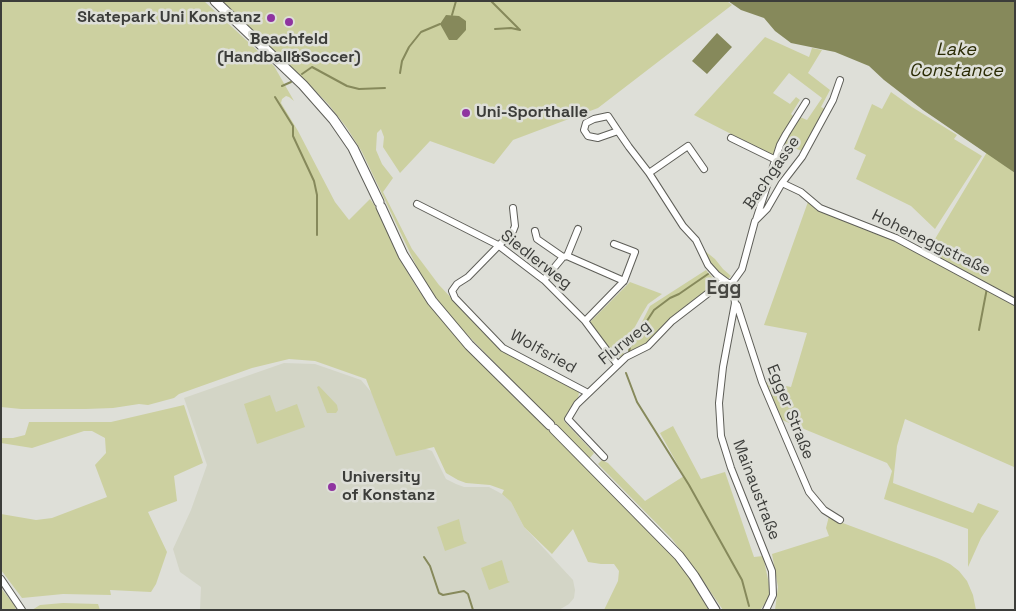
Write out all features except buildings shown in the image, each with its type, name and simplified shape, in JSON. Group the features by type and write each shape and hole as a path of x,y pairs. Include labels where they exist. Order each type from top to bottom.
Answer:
{"main road":[{"path":"215,1 303,85 333,119 353,148 403,255 432,301 464,339 679,556 716,610"}],"street":[{"name":"Bachgasse","path":"732,283 742,269 755,221 767,209 782,183 802,157 833,100 840,80"},
{"path":"755,221 786,134 806,102"},
{"path":"618,131 598,138 588,136 584,130 586,123 608,116 649,173 683,226 696,240 708,265 724,281 732,283"},
{"path":"731,138 776,160"},
{"path":"649,173 688,146 704,169"},
{"name":"Hoheneggstraße","path":"782,183 801,192 820,208 896,238 1015,302"},
{"name":"Siedlerweg","path":"417,204 498,245 544,280 586,320 617,364"},
{"path":"498,245 503,243 515,226 512,208"},
{"path":"544,280 565,256 578,229"},
{"path":"535,231 537,239 565,256 624,281"},
{"path":"586,320 624,281 635,252 614,244"},
{"name":"Wolfsried","path":"498,245 468,277 457,284 452,291 455,298 503,348 588,393"},
{"name":"Flurweg","path":"604,457 568,419 577,404 617,364 626,357 648,346 672,322 724,281"},
{"name":"Mainaustraße","path":"732,283 734,302 722,367 719,403 721,436 728,462 772,571 773,595 766,609"},
{"name":"Egger Straße","path":"734,302 737,305 762,382 809,492 824,510 840,520"},
{"path":"1,578 22,610"}],"shaded area":[{"path":"1,1 204,1 274,66 294,101 286,96 282,99 281,103 298,131 335,202 349,220 370,199 378,210 402,263 417,288 454,335 514,397 659,539 683,567 709,610 604,610 618,581 619,571 614,564 588,562 573,529 552,554 524,527 511,502 502,494 504,490 490,485 466,483 446,473 434,447 396,456 366,379 315,361 289,359 252,368 179,394 174,398 148,405 139,404 113,408 86,409 21,409 1,407"},
{"path":"221,1 727,1 732,5 598,108 513,140 494,164 430,141 400,173 383,147 384,137 381,129 377,133 376,150 382,164 393,178 383,192 412,249 439,285 500,349 579,392 578,399 567,413 564,421 594,453 589,459 449,316 423,280 362,152 347,128 308,83"},
{"path":"765,37 809,57 812,48 822,50 808,73 830,90 821,107 825,109 802,151 794,148 784,162 780,155 787,136 800,117 807,120 822,98 789,73 773,93 790,104 796,97 800,100 791,114 794,117 774,156 694,115"},
{"path":"891,92 957,135 954,139 982,156 935,229 911,206 856,179 866,155 854,149 872,104 882,109"},
{"path":"987,152 1015,173 1015,466 905,419 897,446 893,483 973,513 978,503 999,511 981,538 968,567 968,529 884,499 892,471 887,463 782,420 766,382 791,387 807,333 764,325 809,199 820,209 926,254"},
{"path":"705,251 731,276 728,279 723,278 710,263"},
{"path":"706,270 718,284 689,303 647,344 631,353 628,350 650,306"},
{"path":"630,282 662,294 648,304 625,345 623,357 615,356 589,323"},
{"name":"University of Konstanz","path":"284,363 315,364 361,380 417,446 432,451 446,479 464,487 489,487 502,494 511,502 524,527 573,580 574,598 569,604 559,610 200,610 201,587 180,572 173,549 191,510 207,465 184,398"},
{"path":"319,386 337,405 338,410 336,413 327,413 317,387"},
{"path":"270,395 276,412 297,404 305,427 257,444 244,404"},
{"path":"184,405 203,463 174,476 177,501 148,512 167,552 156,584 151,592 110,590 111,595 63,594 22,598 1,570 1,514 36,520 52,518 107,497 95,465 106,453 105,438 92,431 84,431 32,448 1,443 1,438 25,435 29,422 111,422"},
{"path":"673,426 701,479 725,472 754,557 763,556 770,597 760,610 723,610 672,539 598,464 602,460 608,463 645,501 684,476 660,433"},
{"path":"829,516 840,522 950,564 967,581 973,595 976,610 775,610 778,587 772,554 829,536 826,528"},
{"path":"459,519 464,541 467,543 445,551 437,527"},
{"path":"502,560 508,581 510,582 489,590 481,568"},
{"path":"1,588 15,606 16,610 1,610"},
{"path":"63,603 98,604 100,610 32,610 40,605"}],"water":[{"name":"Lake Constance","path":"728,1 1015,1 1015,173 923,110 869,66 835,52 791,43 775,31 764,18 741,10"},
{"path":"446,15 459,16 466,21 466,30 457,40 449,40 440,24"},
{"path":"717,33 732,47 707,74 692,61"}],"waterway":[{"path":"452,15 456,1"},
{"path":"491,1 520,30"},
{"path":"400,73 402,61 409,47 421,32 440,24"},
{"path":"495,29 511,28 520,30"},
{"path":"302,74 312,67 347,86 359,89 385,88"},
{"path":"282,86 291,82"},
{"path":"275,97 293,126 293,136 314,181 317,195 317,235"},
{"path":"629,352 630,347 654,310 708,274"},
{"path":"979,330 987,288"},
{"path":"626,373 637,402 689,485 742,580 749,606"},
{"path":"424,557 430,566 439,593 443,595 464,591 468,594 473,610"}],"place":[{"name":"Skatepark Uni Konstanz","path":"271,18"},
{"name":"Beachfeld (Handball&Soccer)","path":"289,22"},
{"name":"Uni-Sporthalle","path":"466,113"},
{"name":"University of Konstanz","path":"332,487"}],"district":[{"name":"Egg","path":"724,289"}]}
